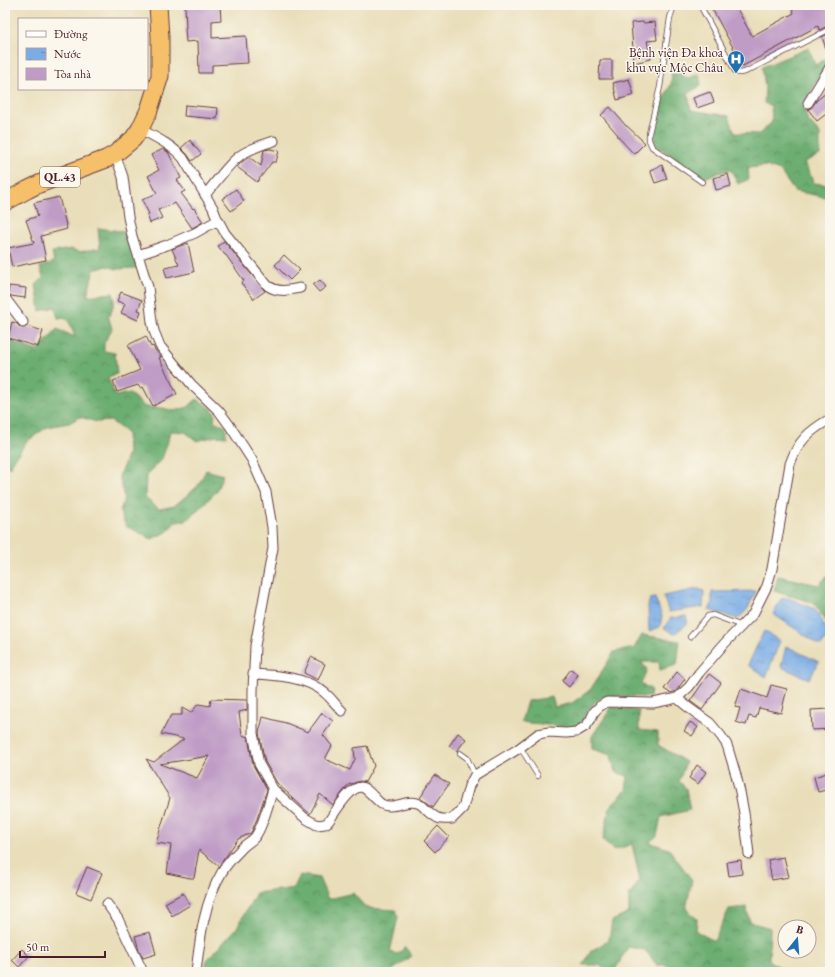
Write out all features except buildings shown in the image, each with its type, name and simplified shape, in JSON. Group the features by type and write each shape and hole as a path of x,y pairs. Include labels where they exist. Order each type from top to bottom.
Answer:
{"highway":[{"name":"QL.43","path":"5,202 39,184 96,163 115,154 133,139 150,110 160,76 158,5"}],"street":[{"path":"808,103 830,67"},
{"path":"140,129 177,151 183,158 213,208 225,233 268,286 273,290 285,291 300,288"},
{"path":"205,194 232,163 244,153 274,141"},
{"path":"115,154 123,177 128,217 148,287 152,322 160,346 192,384 219,411 230,426 252,460 266,492 272,527 273,548 255,646 253,674 253,733 259,764 273,789 305,818 317,825 328,822 349,793 360,787 365,788 380,804 391,806 410,802 420,804 436,818 444,820 452,819 463,808 469,786 475,775 538,734 549,732 576,732 586,726 594,712 607,702 653,703 677,698 689,687 724,644 753,614 767,586 772,569 790,464 793,456 800,443 807,435 819,425 830,419"},
{"path":"138,255 195,233 218,220"},
{"path":"5,298 23,322"},
{"path":"253,674 275,675 304,681 316,686 324,692 342,711"},
{"path":"677,698 710,723 727,745 740,792 750,854"},
{"path":"196,972 203,925 215,884 231,860 254,838 259,830 273,789"},
{"path":"107,904 118,919 143,972"}],"lane":[{"path":"674,5 670,18 662,74 649,133 649,140 652,147 702,182"},
{"path":"700,5 735,71 740,73 745,72 830,29"},
{"path":"690,637 708,616 713,615 742,626"},
{"path":"520,747 538,776"},
{"path":"460,753 467,758 475,775"}],"green space":[{"path":"809,48 815,65 830,57 830,60 803,105 808,121 820,134 820,155 804,162 814,183 830,185 830,198 794,191 780,171 766,166 748,168 749,179 738,184 731,170 705,178 654,144 653,135 662,102 671,84 672,70 677,69 687,79 699,74 701,86 688,93 691,110 729,116 735,133 759,134 772,122 771,106 764,103 765,87 762,67"},
{"path":"98,228 128,232 137,268 117,269 107,266 94,270 87,296 113,293 115,300 110,315 108,315 112,329 104,343 104,351 115,353 117,374 108,377 115,396 129,393 145,407 163,408 174,411 188,407 197,399 211,408 215,414 214,421 226,427 226,437 216,436 197,441 185,432 170,431 162,459 146,477 145,498 159,509 174,506 198,486 206,470 223,475 216,492 186,521 175,522 167,532 152,539 126,526 120,512 124,498 119,476 128,454 127,433 111,421 97,422 80,417 69,423 47,427 26,442 9,468 5,463 5,439 7,436 5,429 5,339 37,351 57,329 75,337 68,319 58,318 55,307 40,311 36,285 43,278 40,267 54,262 52,252 71,249 79,252 100,248"},
{"path":"830,573 830,626 814,603 774,591 778,576 819,585"},
{"path":"642,635 680,641 677,665 660,670 659,662 641,662 647,669 641,684 651,689 650,697 610,696 597,700 587,711 582,722 571,728 521,722 527,701 552,697 555,707 572,703 590,690 614,652 634,648"},
{"path":"612,707 639,711 639,730 658,732 658,745 686,762 679,781 686,788 690,810 661,817 657,836 649,842 669,849 692,880 686,909 697,919 696,931 714,941 729,909 746,907 750,922 770,928 769,961 789,972 674,972 667,965 657,965 645,950 628,947 614,972 609,972 599,965 583,965 591,951 609,940 612,921 629,913 629,896 640,880 632,844 615,850 603,840 610,806 626,790 628,776 615,772 611,755 592,749 592,736"},
{"path":"300,875 319,878 328,899 353,893 366,908 396,910 398,917 390,952 398,954 405,947 412,956 390,972 204,972 207,960 236,929 256,893 294,888"}],"water":[{"path":"698,589 704,591 703,607 669,612 663,596"},
{"path":"756,591 747,610 738,619 709,610 712,604 712,592"},
{"path":"655,598 662,616 660,627 649,631 648,606 650,599"},
{"path":"788,598 815,609 824,625 830,631 830,634 821,646 773,614 781,599"},
{"path":"686,616 688,623 674,634 664,628 671,618"},
{"path":"764,631 780,641 766,677 748,665"},
{"path":"786,646 819,662 809,679 781,667"}],"place":[{"name":"Bệnh viện Đa khoa khu vực Mộc Châu","path":"736,74"}]}
